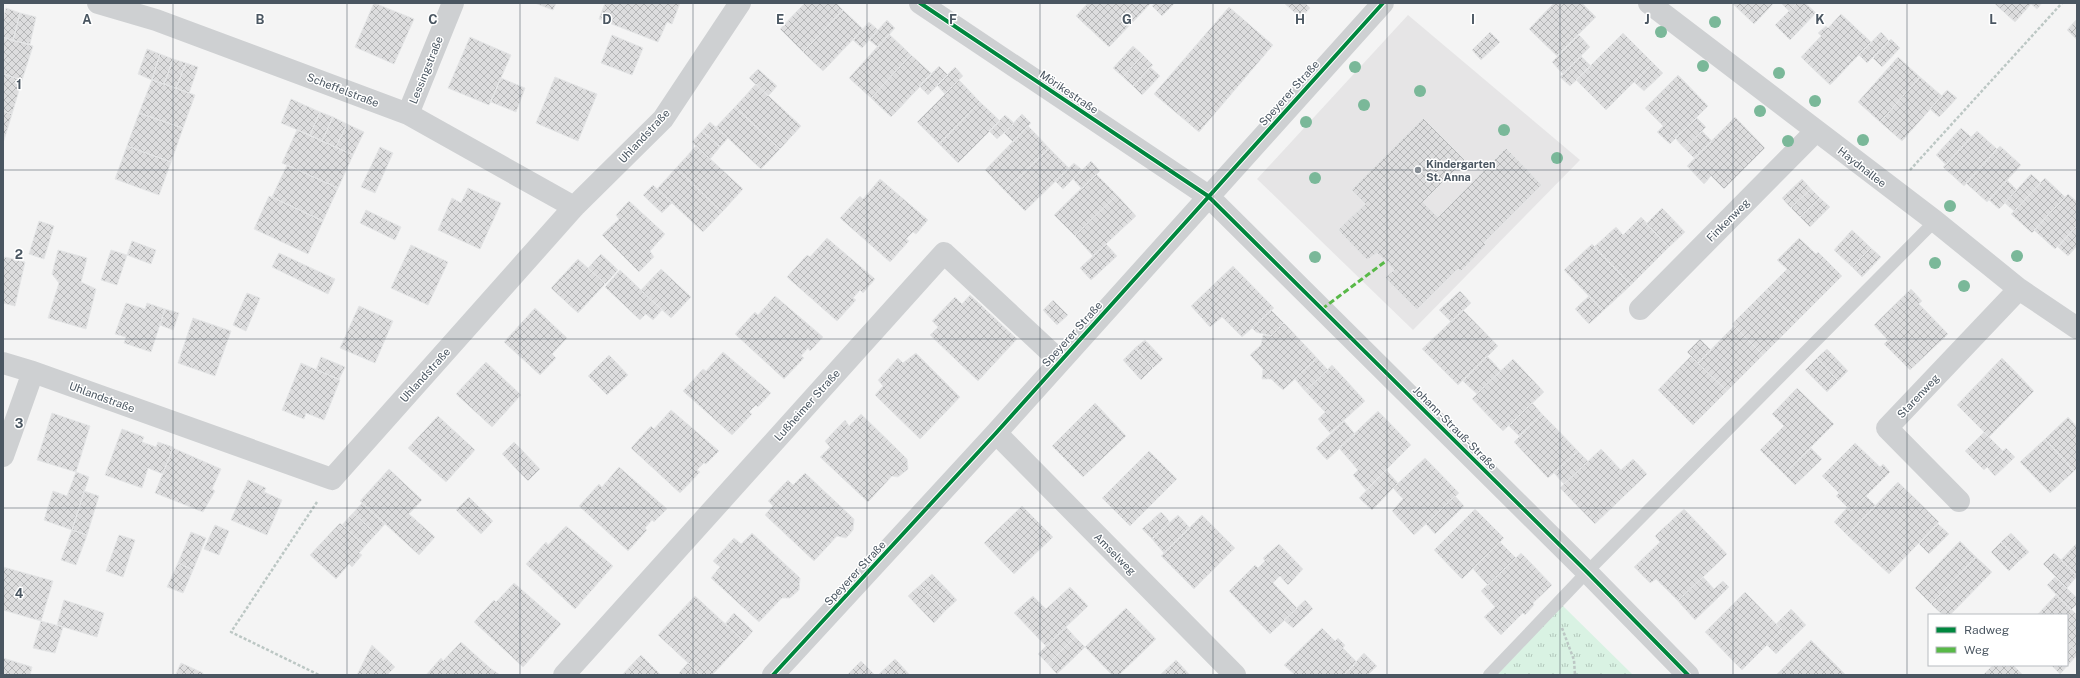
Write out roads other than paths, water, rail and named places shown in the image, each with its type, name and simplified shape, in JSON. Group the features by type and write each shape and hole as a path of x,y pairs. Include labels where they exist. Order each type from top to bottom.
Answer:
{"street":[{"name":"Scheffelstraße","path":"98,3 159,11 408,114 574,207"},
{"name":"Lessingstraße","path":"408,114 453,3"},
{"name":"Uhlandstraße","path":"3,363 33,372 332,479 574,207 663,119 740,3"},
{"name":"Mörikestraße","path":"920,3 1208,196"},
{"name":"Speyerer Straße","path":"774,675 996,433 1383,3"},
{"name":"Haydnallee","path":"1649,3 1892,190 1935,221 2019,289 2077,328"},
{"name":"Finkenweg","path":"1640,309 1816,131"},
{"name":"Johann-Strauß-Straße","path":"1208,196 1587,572 1688,675"},
{"name":"Lußheimer Straße","path":"564,675 944,253 1060,361"},
{"name":"Starenweg","path":"1959,501 1887,428 2019,289"},
{"path":"3,456 33,372"},
{"name":"Amselweg","path":"996,433 1235,675"}],"lane":[{"path":"1489,675 1552,611 1587,572 1935,221"}],"place":[{"name":"Kindergarten St. Anna","path":"1418,170"}]}
